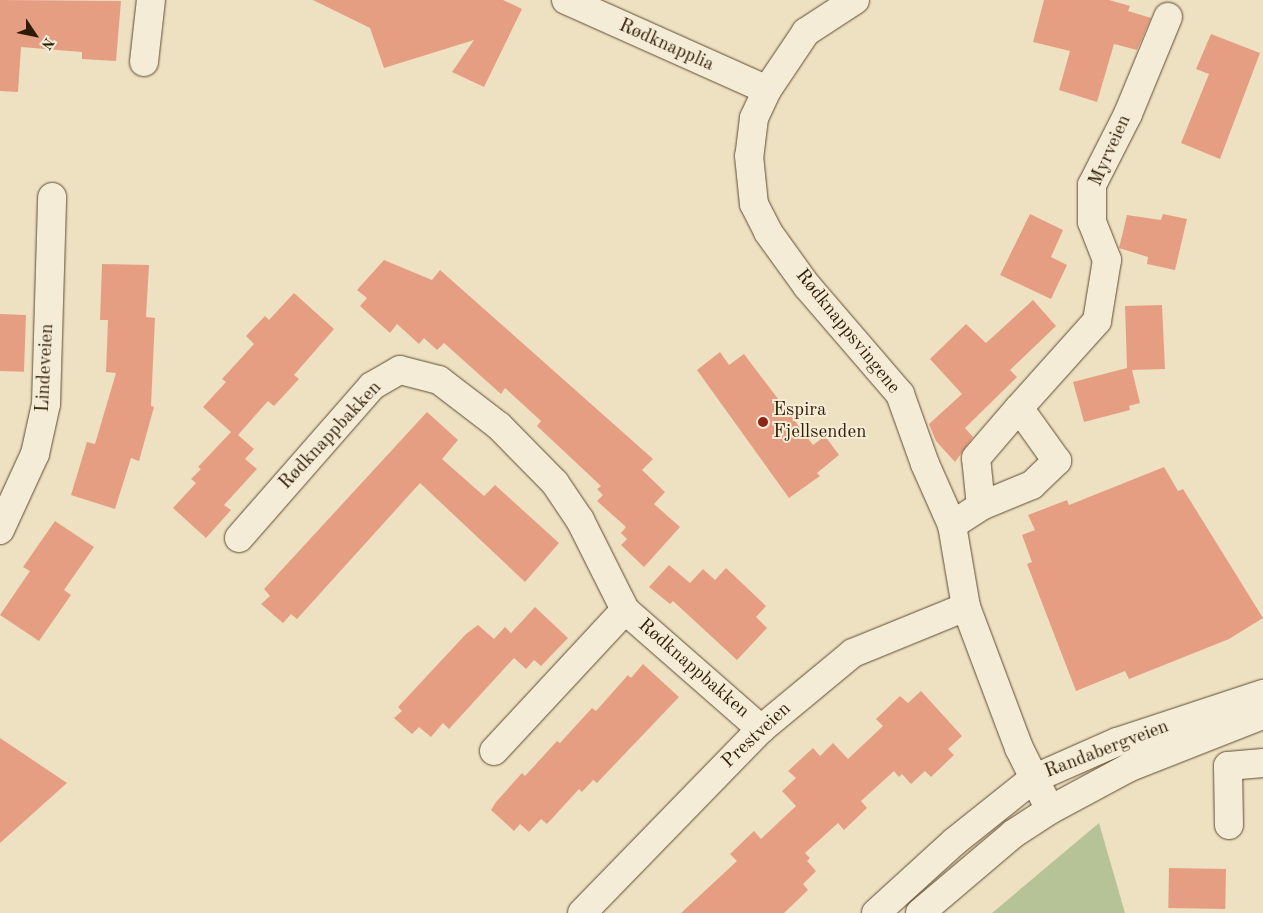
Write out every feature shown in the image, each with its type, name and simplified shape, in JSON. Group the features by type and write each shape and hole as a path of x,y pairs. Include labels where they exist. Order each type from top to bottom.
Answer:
{"street":[{"path":"144,62 151,0"},
{"name":"Rødknapplia","path":"566,0 767,90"},
{"name":"Rødknappsvingene","path":"856,0 806,32 767,90 754,118 749,156 754,204 768,232 808,286 900,394 925,464 952,525 966,608 1033,779 1050,810"},
{"name":"Myrveien","path":"981,506 976,458 1097,321 1108,260 1092,222 1092,185 1128,114 1168,17"},
{"name":"Lindeveien","path":"0,530 35,454 46,404 52,197"},
{"name":"Rødknappbakken","path":"239,538 372,386 400,370 439,380 473,404 555,483 580,520 625,610 761,729"},
{"path":"952,525 981,506 1032,485 1057,461 1019,408"},
{"name":"Prestveien","path":"582,913 761,729 853,653 966,608"},
{"name":"Rødknappbakken","path":"494,751 625,610"},
{"name":"Randabergveien","path":"876,913 954,842 1033,779 1117,742 1263,694"},
{"name":"Randabergveien","path":"920,913 1013,834 1050,810 1130,767 1263,715"},
{"path":"1229,825 1228,766 1263,762"}],"green space":[{"path":"1099,823 1125,913 992,913"}],"building":[{"path":"0,0 121,1 116,61 82,59 82,52 21,47 18,92 0,91"},
{"path":"313,0 503,0 522,9 484,87 452,72 474,40 384,68 370,28"},
{"path":"1044,0 1109,0 1130,6 1128,11 1151,18 1137,50 1114,44 1097,102 1059,90 1070,51 1033,42"},
{"path":"1211,34 1260,53 1220,159 1181,143 1209,74 1196,69"},
{"path":"1030,214 1063,230 1051,257 1067,265 1051,299 1000,275"},
{"path":"1163,214 1187,219 1175,270 1147,264 1148,257 1119,248 1127,215 1161,220"},
{"path":"384,260 432,280 440,270 653,459 642,470 665,492 654,504 680,527 644,567 621,545 627,539 621,533 626,527 597,501 603,495 597,489 601,486 537,426 541,421 505,388 501,394 444,343 437,350 424,338 419,344 397,324 390,333 360,306 367,298 357,290"},
{"path":"102,264 149,265 146,317 155,318 151,406 154,407 139,461 131,458 115,509 71,495 87,442 95,444 116,373 106,372 108,320 100,320"},
{"path":"294,293 334,329 294,375 299,379 274,406 268,401 238,435 254,449 245,459 257,469 224,505 231,510 206,538 173,508 196,483 191,479 201,469 198,467 231,432 203,407 226,382 222,379 254,344 246,336 265,316 269,320"},
{"path":"1033,300 1056,326 1010,370 1017,377 965,428 973,437 955,462 936,441 929,424 962,394 930,359 966,324 986,343"},
{"path":"1162,305 1165,369 1132,370 1140,403 1129,406 1130,410 1084,422 1073,382 1127,368 1125,306"},
{"path":"0,314 26,315 24,372 0,371"},
{"path":"720,352 729,365 744,354 813,445 825,436 839,455 817,473 820,476 789,498 697,370"},
{"path":"427,412 458,440 442,459 484,496 495,485 559,543 525,582 420,483 297,619 291,614 283,623 261,604 270,596 264,589"},
{"path":"1164,467 1178,491 1183,489 1263,618 1229,639 1129,679 1125,671 1076,691 1027,564 1032,562 1022,535 1035,530 1028,515 1067,500 1069,505"},
{"path":"55,521 94,547 64,590 71,595 39,641 0,615 30,571 23,567"},
{"path":"669,565 690,583 703,569 715,580 726,568 766,606 756,617 767,628 737,660 673,601 670,604 649,587"},
{"path":"535,607 568,638 541,666 534,660 526,669 514,658 449,729 443,723 431,737 419,727 412,734 394,718 402,711 398,707 466,634 478,625 494,639 505,627 511,633"},
{"path":"643,664 679,697 597,783 593,780 582,792 579,789 547,824 541,819 529,832 520,824 514,831 491,810 496,802 522,773 525,776 557,741 560,743 592,708 596,711 628,675 631,678"},
{"path":"921,691 962,736 948,749 954,755 931,777 925,771 911,784 902,774 899,777 894,771 861,801 867,808 844,830 838,823 805,853 810,858 807,861 816,871 803,884 808,890 784,913 681,913 737,861 730,854 754,831 761,839 796,806 782,791 796,778 788,771 813,748 820,756 833,743 848,759 883,726 876,719 900,696 908,703"},
{"path":"0,738 67,783 0,843"},
{"path":"1169,868 1226,869 1225,909 1168,908"}],"place":[{"name":"Espira Fjellsenden","path":"763,422"}]}
